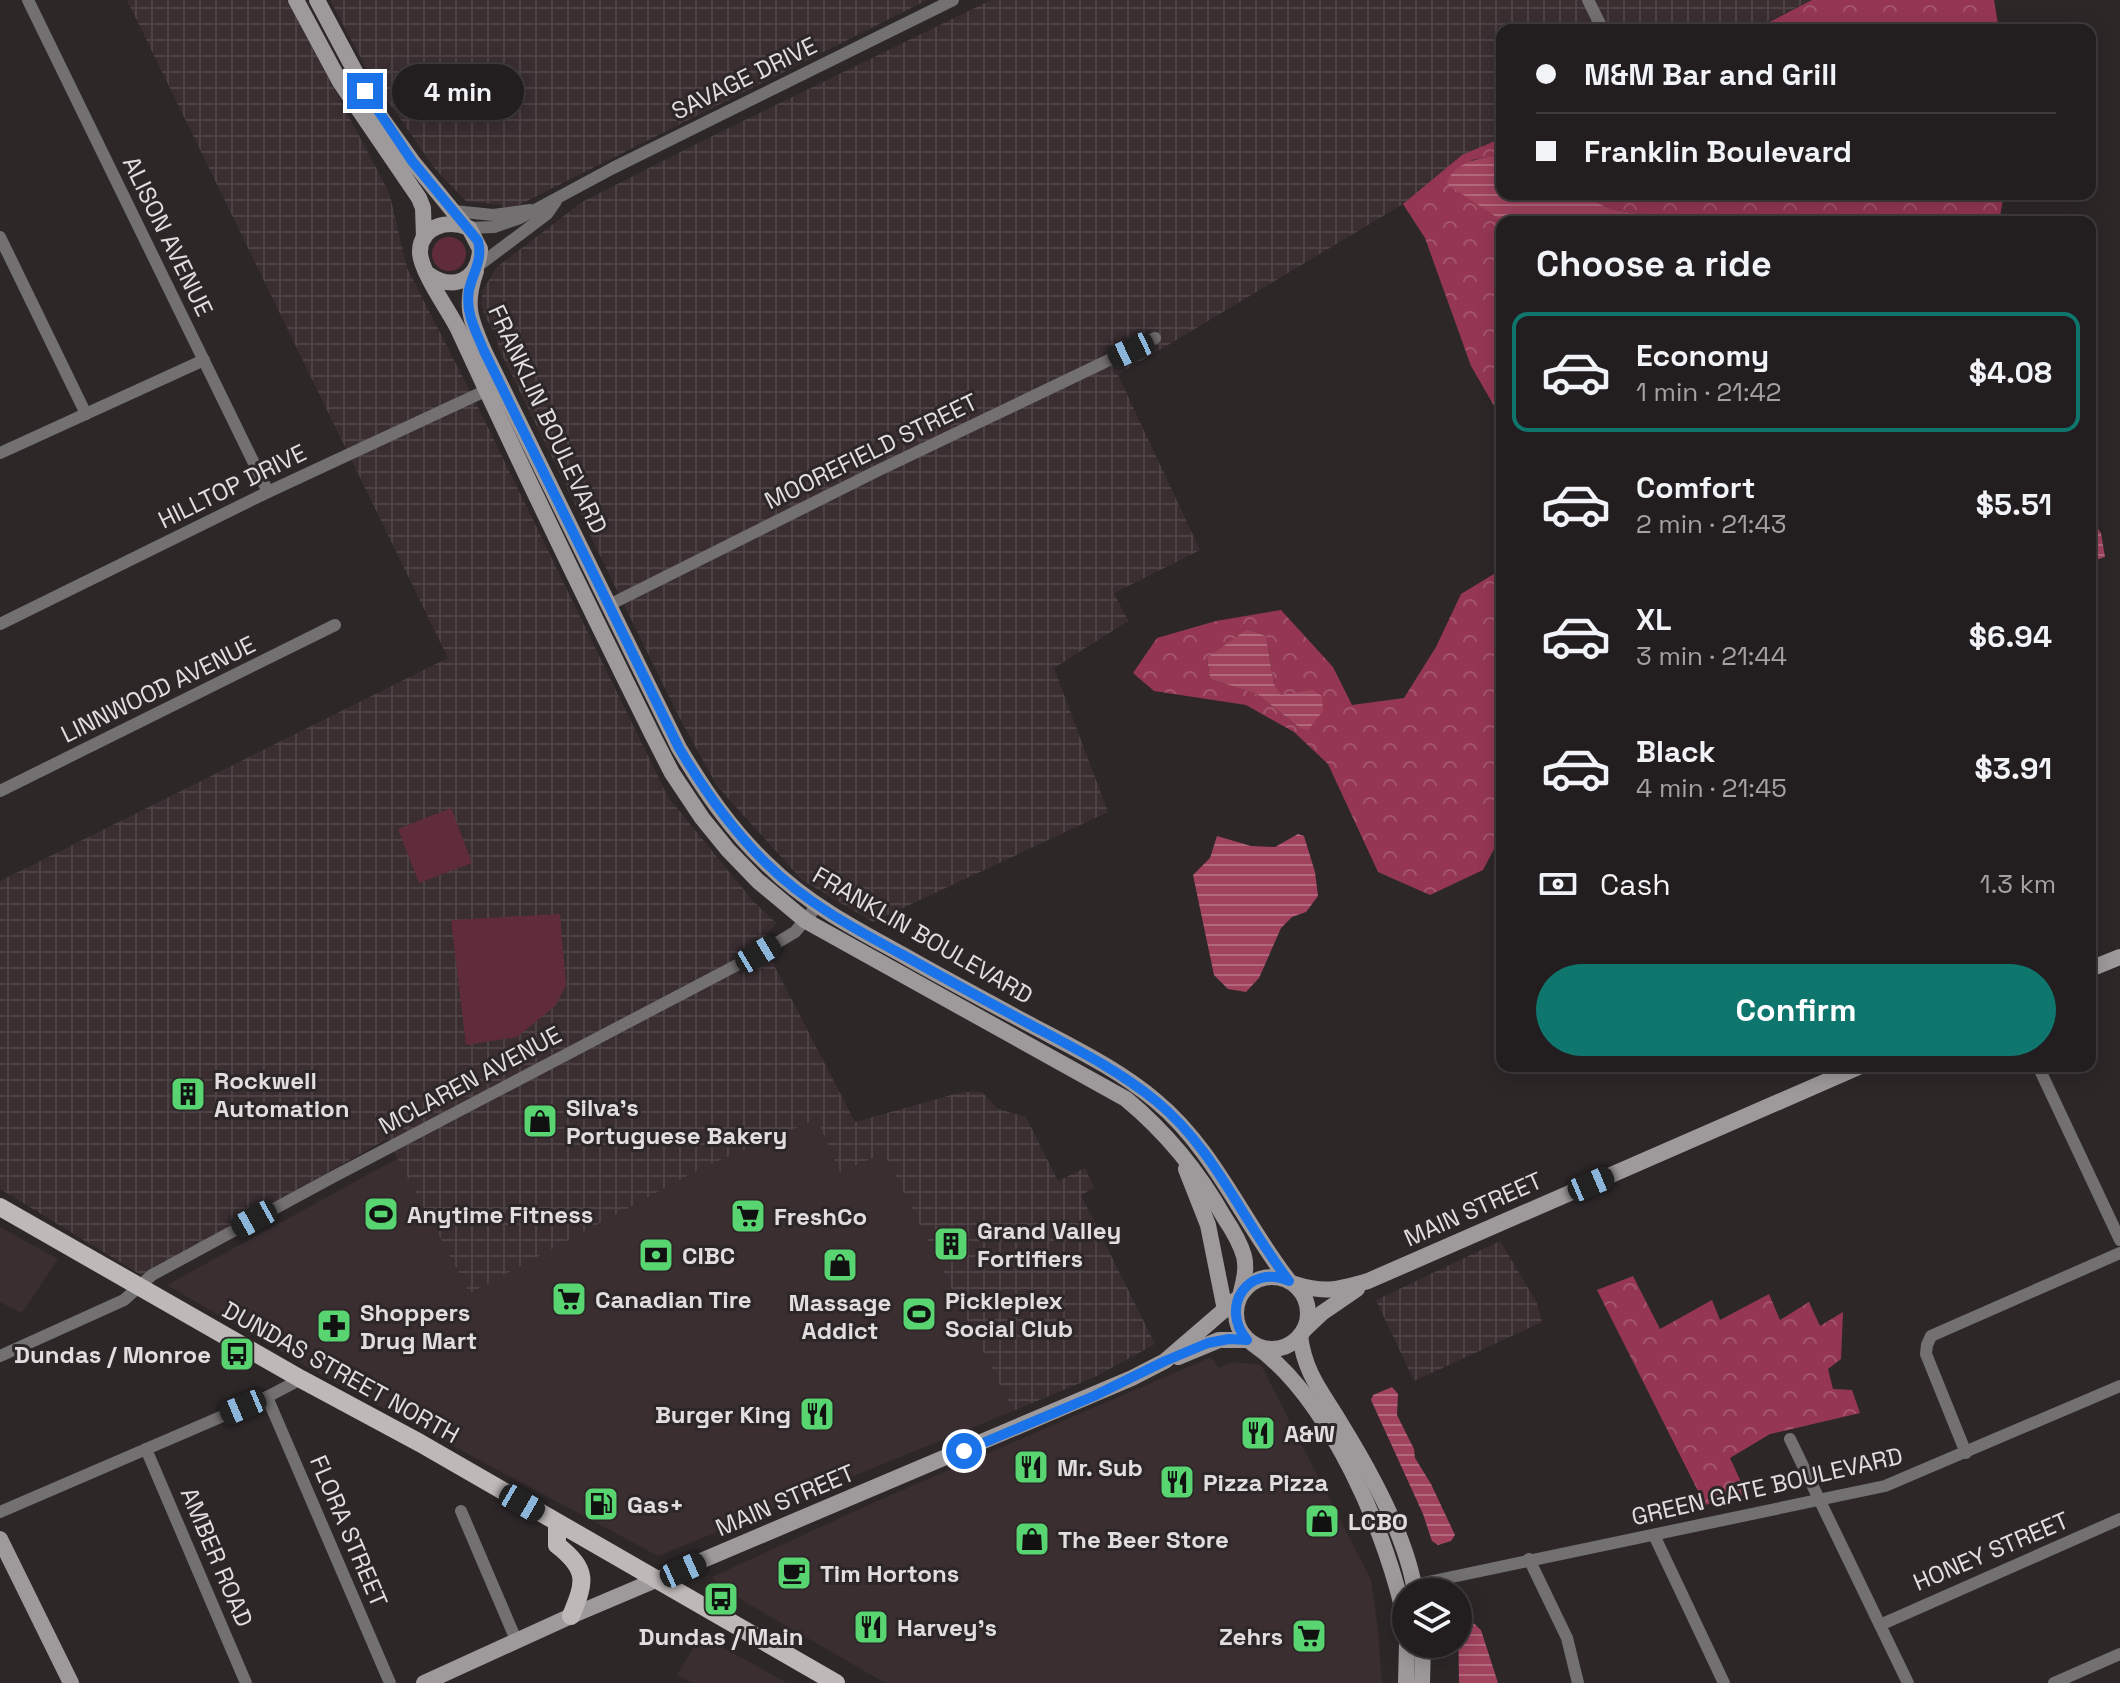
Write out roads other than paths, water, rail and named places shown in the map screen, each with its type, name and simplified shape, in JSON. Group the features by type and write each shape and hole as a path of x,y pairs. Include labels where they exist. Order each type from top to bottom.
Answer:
{"main road":[{"path":"296,0 346,92 419,198 423,208 424,238 420,256 428,274 455,283 464,280 477,268 480,249 468,227 412,161 375,109 317,0"},
{"path":"424,238 439,225 448,223 468,227"},
{"name":"FRANKLIN BOULEVARD","path":"477,268 469,289 469,315 679,748 733,829 768,866 817,906 1106,1065 1157,1102 1211,1160 1259,1240 1292,1282"},
{"name":"FRANKLIN BOULEVARD","path":"428,274 672,773 702,818 728,850 768,890 806,921 1126,1099 1147,1117 1204,1182 1241,1248 1245,1274 1240,1295"},
{"path":"2096,967 2120,957"},
{"name":"MAIN STREET","path":"1292,1282 1318,1291 1328,1291 1368,1281 1847,1072"},
{"path":"1176,1147 1208,1225 1225,1310"},
{"name":"DUNDAS STREET NORTH","path":"0,1207 301,1379 420,1443 836,1683"},
{"path":"1396,1578 1329,1433 1296,1385 1268,1354 1250,1342 1236,1319 1240,1295 1248,1285 1264,1277 1273,1276 1292,1282 1306,1301 1308,1310 1302,1333 1304,1364 1342,1424 1371,1479 1395,1530 1412,1578"},
{"name":"MAIN STREET","path":"1302,1333 1322,1313 1368,1281"},
{"name":"MAIN STREET","path":"1165,1361 1240,1295"},
{"path":"1250,1342 1263,1348 1283,1347 1302,1333"},
{"name":"MAIN STREET","path":"424,1683 445,1679 571,1616 1094,1396 1165,1361 1219,1340 1250,1342"},
{"path":"557,1523 557,1545 576,1562 582,1574 582,1587 571,1616"},
{"path":"0,1539 71,1683"},
{"path":"1406,1683 1407,1658"},
{"path":"1422,1683 1423,1658"}],"street":[{"name":"ALISON AVENUE","path":"28,0 268,492"},
{"name":"SAVAGE DRIVE","path":"468,227 505,225 556,201 626,161 953,0"},
{"path":"1588,0 1600,24"},
{"name":"SAVAGE DRIVE","path":"477,268 547,214 556,201"},
{"path":"454,211 493,215 534,210"},
{"path":"0,237 86,414"},
{"name":"MOOREFIELD STREET","path":"609,605 877,471 1155,338"},
{"path":"0,453 204,360"},
{"name":"HILLTOP DRIVE","path":"0,624 268,492 485,391"},
{"name":"LINNWOOD AVENUE","path":"0,791 335,625"},
{"name":"MCLAREN AVENUE","path":"0,1356 124,1300 152,1275 758,954 795,932 817,906"},
{"path":"2041,1072 2120,1240"},
{"path":"1966,1453 1926,1354 1931,1336 2120,1253"},
{"path":"0,1512 267,1397 301,1379"},
{"name":"GREEN GATE BOULEVARD","path":"1454,1578 1529,1559 1885,1486 2119,1387"},
{"name":"FLORA STREET","path":"267,1397 390,1683"},
{"path":"1790,1439 1908,1683"},
{"name":"AMBER ROAD","path":"146,1449 246,1683"},
{"path":"461,1511 517,1642"},
{"name":"HONEY STREET","path":"1880,1625 2120,1519"},
{"path":"1654,1535 1724,1683"},
{"path":"1529,1559 1567,1638 1578,1683"},
{"path":"2054,1683 2120,1654"}],"place":[{"name":"Rockwell Automation","path":"188,1094"},
{"name":"Silva's Portuguese Bakery","path":"540,1121"},
{"name":"Anytime Fitness","path":"381,1214"},
{"name":"FreshCo","path":"748,1216"},
{"name":"Grand Valley Fortifiers","path":"951,1244"},
{"name":"CIBC","path":"656,1255"},
{"name":"Massage Addict","path":"840,1265"},
{"name":"Canadian Tire","path":"569,1299"},
{"name":"Pickleplex Social Club","path":"919,1314"},
{"name":"Shoppers Drug Mart","path":"334,1326"},
{"name":"Dundas / Monroe","path":"237,1354"},
{"name":"Burger King","path":"817,1414"},
{"name":"A&W","path":"1258,1433"},
{"name":"Mr. Sub","path":"1031,1467"},
{"name":"Pizza Pizza","path":"1177,1482"},
{"name":"Gas+","path":"601,1504"},
{"name":"LCBO","path":"1322,1521"},
{"name":"The Beer Store","path":"1032,1539"},
{"name":"Tim Hortons","path":"794,1573"},
{"name":"Dundas / Main","path":"721,1599"},
{"name":"Harvey's","path":"871,1627"},
{"name":"Zehrs","path":"1309,1636"}]}
